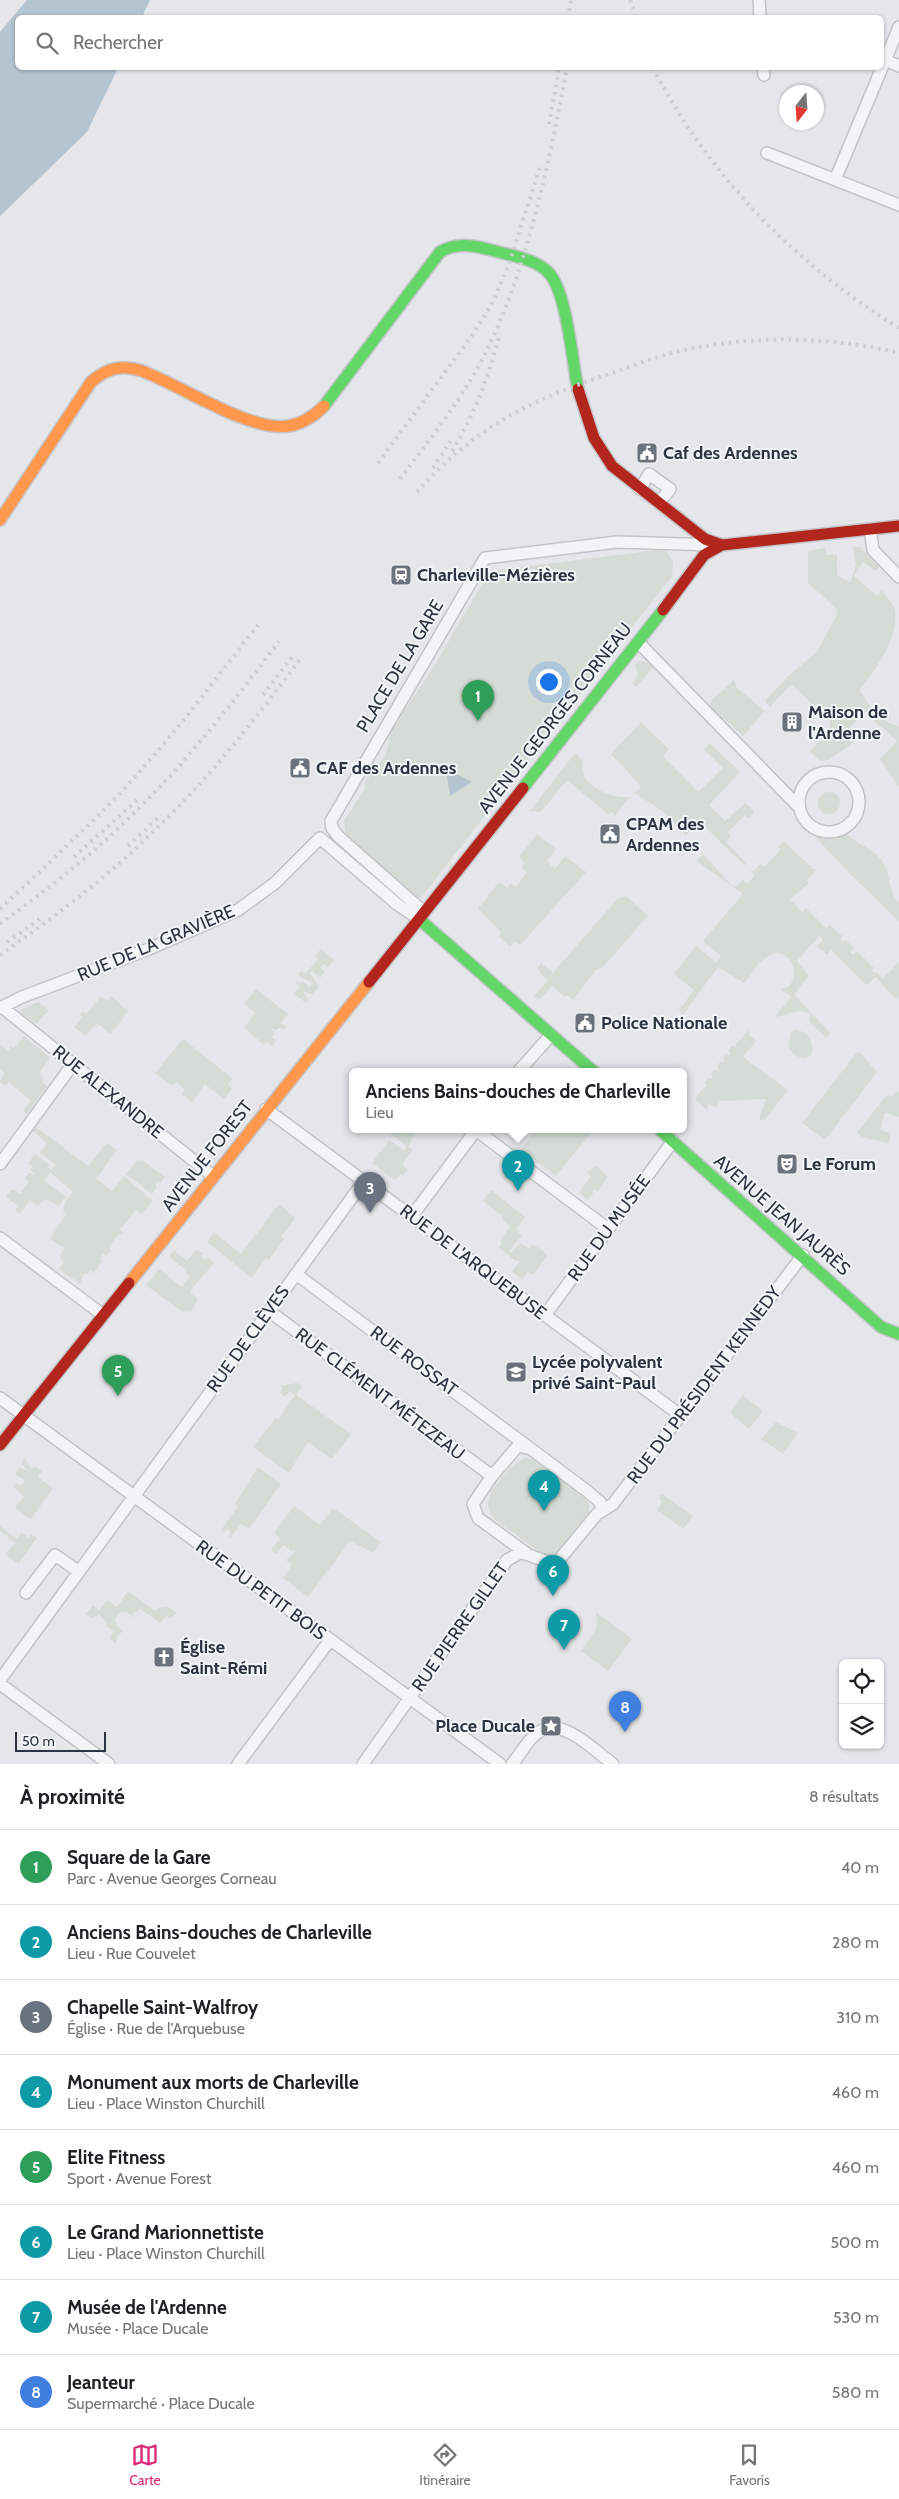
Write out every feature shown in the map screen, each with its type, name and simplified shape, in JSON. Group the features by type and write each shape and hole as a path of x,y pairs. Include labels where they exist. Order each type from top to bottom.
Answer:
{"street":[{"path":"759,0 760,15"},
{"path":"899,27 884,60 899,66"},
{"path":"835,180 880,70"},
{"path":"767,153 899,205"},
{"path":"0,520 91,382 101,373 112,367 131,366 262,425 286,427 302,423 319,413 440,252 456,245 479,247 528,261 542,268 553,278 566,321 582,408 592,435 612,466 705,539 722,545 899,526"},
{"path":"640,489 649,474 670,489 658,503"},
{"path":"870,529 873,550 899,576"},
{"name":"PLACE DE LA GARE","path":"422,916 338,836 332,828 331,820 485,558 617,542 722,545"},
{"name":"AVENUE GEORGES CORNEAU","path":"422,916 638,642 702,557 710,550 722,545"},
{"path":"638,642 783,789 799,807 806,822 821,832 830,833 846,828 858,812 858,792 853,783 837,772 817,774 802,787 783,789"},
{"path":"799,807 802,787"},
{"name":"RUE DE LA GRAVIÈRE","path":"1,1008 22,997 149,949 238,910 265,892 291,870 320,838 398,905 422,916"},
{"path":"422,916 589,1068"},
{"name":"AVENUE FOREST","path":"0,1445 266,1109 422,916"},
{"name":"RUE ALEXANDRE","path":"1,1008 214,1177"},
{"path":"522,1068 551,1035"},
{"path":"0,1164 73,1064"},
{"name":"RUE DE L'ARQUEBUSE","path":"266,1109 680,1415"},
{"path":"412,1216 474,1133"},
{"path":"480,1133 608,1229"},
{"name":"AVENUE JEAN JAURÈS","path":"664,1133 882,1327 899,1334"},
{"name":"RUE DU MUSÉE","path":"545,1315 673,1141"},
{"name":"RUE DE CLÈVES","path":"0,1680 132,1496 364,1181"},
{"path":"0,1238 103,1315"},
{"name":"RUE DU PRÉSIDENT KENNEDY","path":"531,1449 518,1446 514,1449 492,1476 473,1504 476,1515 526,1553 553,1563 559,1560 597,1514 612,1504 803,1255"},
{"name":"RUE ROSSAT","path":"296,1274 596,1498 602,1510"},
{"name":"RUE CLÉMENT MÉTEZEAU","path":"269,1311 492,1476"},
{"name":"RUE DU PETIT BOIS","path":"0,1398 500,1764"},
{"name":"RUE PIERRE GILLET","path":"362,1764 511,1556 518,1553 526,1553"},
{"path":"26,1593 55,1555 78,1571"},
{"path":"238,1764 330,1640"},
{"path":"0,1684 110,1764"},
{"path":"512,1764 536,1734 549,1727 563,1728 612,1764"}],"shaded area":[{"path":"853,547 860,547 879,567 876,571 863,562 854,576 877,596 881,590 895,610 895,621 890,643 878,664 859,690 880,717 899,726 899,787 880,759 897,741 881,726 879,727 866,712 845,732 854,742 828,760 820,761 810,751 829,731 830,721 791,684 770,707 765,701 786,678 817,652 836,616 837,609 808,583 808,551 825,548 826,555 837,554 837,575 850,583 856,565"},
{"path":"656,550 666,551 673,562 672,576 420,899 352,843 346,834 344,821 365,789 365,782 386,755 390,732 433,668 485,579 492,571"},
{"path":"638,661 649,663 653,668 636,687 632,684 638,674 635,666"},
{"path":"734,680 737,688 765,711 743,736 710,706 711,701"},
{"path":"641,722 669,749 663,756 698,792 723,768 704,750 710,743 740,772 709,805 725,821 745,803 755,812 749,818 745,815 728,832 731,836 726,842 746,863 744,865 699,821 686,836 665,813 635,793 641,786 611,754"},
{"path":"575,753 583,761 585,777 596,788 612,795 629,797 615,816 612,812 609,815 567,780 541,812 530,811"},
{"path":"829,792 837,795 840,803 837,811 829,814 821,811 818,803 821,795"},
{"path":"807,828 826,836 845,832 879,857 886,868 893,893 899,903 899,921 850,874"},
{"path":"537,834 556,849 547,861 555,869 565,856 586,872 520,945 515,941 510,947 499,936 501,932 478,909 499,882 507,888 511,883 516,887 527,872 522,868 525,863 519,857"},
{"path":"784,841 813,869 817,869 807,880 809,883 790,899 802,912 806,908 826,928 830,925 842,936 840,939 843,942 846,940 854,948 850,952 853,955 857,951 874,968 872,970 874,973 876,972 883,978 899,962 899,996 896,1000 876,977 866,985 831,950 827,955 817,946 823,940 819,936 797,961 809,976 794,994 830,1033 826,1038 809,1022 810,1014 806,1012 801,1011 775,1017 791,997 781,989 787,988 792,981 794,967 786,957 774,953 758,965 744,983 718,967 683,1015 679,1010 694,990 674,974 696,946 716,962 721,956 703,941 743,894 734,888 743,880 747,884 755,875 750,871 754,871 760,864 764,867 781,849 778,847"},
{"path":"703,854 733,887 697,861"},
{"path":"626,896 648,916 603,967 595,971 573,1000 567,995 565,997 552,986 540,999 534,996 548,980 540,973 538,968 541,963 553,973 618,898"},
{"path":"321,949 334,960 328,967 323,964 320,967 325,971 320,978 312,971 310,973 319,987 312,994 303,991 308,1000 306,1003 294,994 300,986 294,981 301,983 302,981 310,987 313,983 298,975 301,971 305,974 318,959 316,955"},
{"path":"256,989 288,1014 281,1023 286,1027 284,1030 280,1027 277,1030 270,1028 275,1033 272,1037 276,1040 272,1046 267,1042 264,1045 244,1028 255,1013 244,1004"},
{"path":"111,996 128,1011 111,1034 97,1023 85,1036 74,1027 82,1017 80,1015 83,1011 86,1014 101,997 109,1001"},
{"path":"38,1002 49,1010 36,1024 21,1013 21,1010"},
{"path":"749,1030 749,1035 756,1041 743,1057 788,1090 764,1121 759,1119 766,1099 719,1100 716,1107 708,1104 707,1110 695,1099 704,1087 707,1087 705,1082 708,1078 713,1078 711,1074 714,1070 718,1070 717,1066 720,1062 725,1062 723,1058 726,1055 730,1055 729,1050 731,1046 736,1047 736,1044"},
{"path":"795,1030 804,1032 809,1037 812,1054 809,1057 799,1057 788,1046 791,1032"},
{"path":"24,1036 50,1058 39,1074 44,1079 42,1082 47,1086 27,1114 23,1111 31,1101 9,1082 5,1086 0,1082 4,1073 0,1069 0,1044 8,1051 11,1046 14,1048"},
{"path":"183,1039 233,1079 228,1084 232,1089 224,1099 205,1084 192,1102 182,1094 185,1089 176,1082 172,1086 155,1073"},
{"path":"858,1051 877,1072 825,1140 802,1123"},
{"path":"896,1091 899,1092 899,1117 885,1113 880,1130 891,1133 889,1143 862,1137 857,1132 887,1095 891,1097"},
{"path":"36,1127 88,1166 107,1143 117,1150 96,1179 112,1191 124,1176 153,1201 142,1214 136,1210 120,1230 124,1233 122,1236 119,1234 108,1248 111,1250 106,1256 103,1254 100,1259 102,1261 94,1273 91,1270 88,1274 84,1273 80,1284 59,1269 64,1262 60,1256 65,1248 50,1239 66,1214 63,1212 65,1203 73,1192 50,1172 44,1181 66,1197 59,1206 46,1199 38,1206 30,1200 20,1214 15,1210 18,1206 6,1197 12,1189 20,1194 29,1182 25,1178 29,1172 33,1175 35,1174 30,1170 33,1167 28,1163 35,1154 49,1165 48,1167 51,1170 56,1165 40,1153 47,1143 33,1131"},
{"path":"389,1133 415,1133 408,1147 413,1150 402,1164 408,1170 403,1176 401,1174 394,1180 372,1163 389,1140 404,1151 407,1146"},
{"path":"534,1133 591,1133 556,1176 521,1150"},
{"path":"138,1159 165,1177 160,1183 155,1184 157,1187 152,1194 126,1174"},
{"path":"596,1166 608,1176 598,1191 593,1189 593,1193 588,1200 579,1193 591,1176 586,1172"},
{"path":"491,1190 525,1217 516,1230 522,1235 509,1251 512,1253 520,1243 529,1249 533,1244 548,1255 533,1275 528,1272 522,1279 512,1272 520,1261 516,1261 499,1248 502,1243 500,1241 510,1226 502,1219 503,1217 483,1201"},
{"path":"279,1204 295,1218 281,1237 284,1239 269,1260 266,1258 252,1278 207,1242 214,1232 241,1254"},
{"path":"174,1250 187,1261 196,1250 203,1253 200,1256 205,1260 208,1257 214,1263 189,1292 198,1299 191,1312 187,1311 184,1313 146,1285 159,1269 182,1287 190,1277 185,1272 186,1270 169,1257"},
{"path":"297,1383 302,1386 296,1395 351,1434 332,1459 308,1442 289,1473 253,1447 276,1418 278,1420 295,1395 290,1391 285,1397 280,1393 283,1388 279,1386"},
{"path":"743,1395 763,1411 749,1429 730,1413"},
{"path":"776,1422 798,1433 783,1454 761,1439"},
{"path":"24,1458 32,1469 35,1466 42,1471 38,1477 53,1488 31,1519 15,1508 24,1496 13,1487 16,1483 21,1486 25,1480 15,1474 20,1467 25,1470 27,1469 21,1464"},
{"path":"526,1458 534,1460 587,1500 589,1514 586,1521 575,1536 557,1554 547,1555 540,1552 494,1519 489,1511 488,1501 493,1489 509,1469"},
{"path":"258,1467 281,1484 249,1529 241,1524 231,1538 229,1536 231,1532 227,1529 224,1532 221,1530 238,1506 235,1504"},
{"path":"662,1494 693,1516 683,1529 657,1510 662,1501 659,1498"},
{"path":"294,1506 320,1525 333,1508 381,1542 373,1553 350,1541 308,1597 283,1578 292,1565 286,1560 296,1551 294,1549 292,1551 283,1545 276,1554 271,1550 280,1538 274,1533"},
{"path":"0,1526 17,1539 22,1532 28,1538 31,1534 37,1538 18,1564 6,1554 15,1543 0,1531"},
{"path":"128,1591 155,1611 159,1608 168,1607 177,1613 170,1618 167,1615 160,1623 141,1609 134,1613 134,1618 127,1612 119,1613 115,1619 117,1626 123,1631 117,1636 116,1643 110,1638 114,1631 106,1626 108,1623 99,1615 92,1618 86,1614 93,1605 99,1610 107,1600 117,1607"},
{"path":"596,1612 632,1639 608,1671 581,1651 597,1627"}],"water":[{"path":"27,0 150,0 143,15 15,15 15,70 117,70 87,132 0,216 0,32"},
{"path":"446,769 472,782 450,796"}],"railway":[{"path":"568,15 571,0"},
{"path":"630,0 636,15"},
{"path":"549,124 559,70"},
{"path":"400,479 466,387 485,354 500,321 525,250 535,214 553,140 567,70"},
{"path":"654,70 675,108 700,145 728,181 758,214 790,246 825,276 899,328"},
{"path":"378,463 468,341 491,306 509,264 541,164"},
{"path":"452,451 468,423 480,394 500,333"},
{"path":"417,492 460,450 506,418 530,405 582,383 663,355 707,346 762,340 845,343 899,353"},
{"path":"433,468 452,439"},
{"path":"0,909 84,829 133,779 182,722 258,625"},
{"path":"0,924 77,865 150,797 217,721 279,641"},
{"path":"263,695 295,653"},
{"path":"0,955 97,882 172,814 230,749 301,658"},
{"path":"74,857 137,800"},
{"path":"128,846 161,815"},
{"path":"7,942 44,916"}],"traffic: fast":[{"path":"324,406 440,252 454,246 481,248 523,258 537,264 548,272 560,294 568,327 578,389"},
{"path":"523,788 663,610"},
{"path":"419,919 589,1068"},
{"path":"663,1133 881,1327 899,1334"}],"traffic: slow":[{"path":"0,520 91,382 103,373 121,368 142,371 235,415 272,426 288,426 299,423 312,416 324,406"},
{"path":"129,1283 369,982"}],"traffic: jam":[{"path":"578,389 594,438 612,466 705,539 722,545"},
{"path":"663,610 704,555 722,545 899,526"},
{"path":"369,982 523,788"},
{"path":"0,1445 129,1283"}],"place":[{"name":"Caf des Ardennes","path":"647,453"},
{"name":"Charleville-Mézières","path":"401,575"},
{"name":"Square de la Gare","path":"478,721"},
{"name":"Maison de l'Ardenne","path":"792,722"},
{"name":"CAF des Ardennes","path":"300,768"},
{"name":"CPAM des Ardennes","path":"610,834"},
{"name":"Police Nationale","path":"585,1023"},
{"name":"Le Forum","path":"787,1164"},
{"name":"Anciens Bains-douches de Charleville","path":"518,1191"},
{"name":"Chapelle Saint-Walfroy","path":"370,1213"},
{"name":"Lycée polyvalent privé Saint-Paul","path":"516,1372"},
{"name":"Elite Fitness","path":"118,1396"},
{"name":"Monument aux morts de Charleville","path":"544,1511"},
{"name":"Le Grand Marionnettiste","path":"553,1596"},
{"name":"Musée de l'Ardenne","path":"564,1650"},
{"name":"Église Saint-Rémi","path":"164,1657"},
{"name":"Place Ducale","path":"551,1726"},
{"name":"Jeanteur","path":"625,1732"}]}
